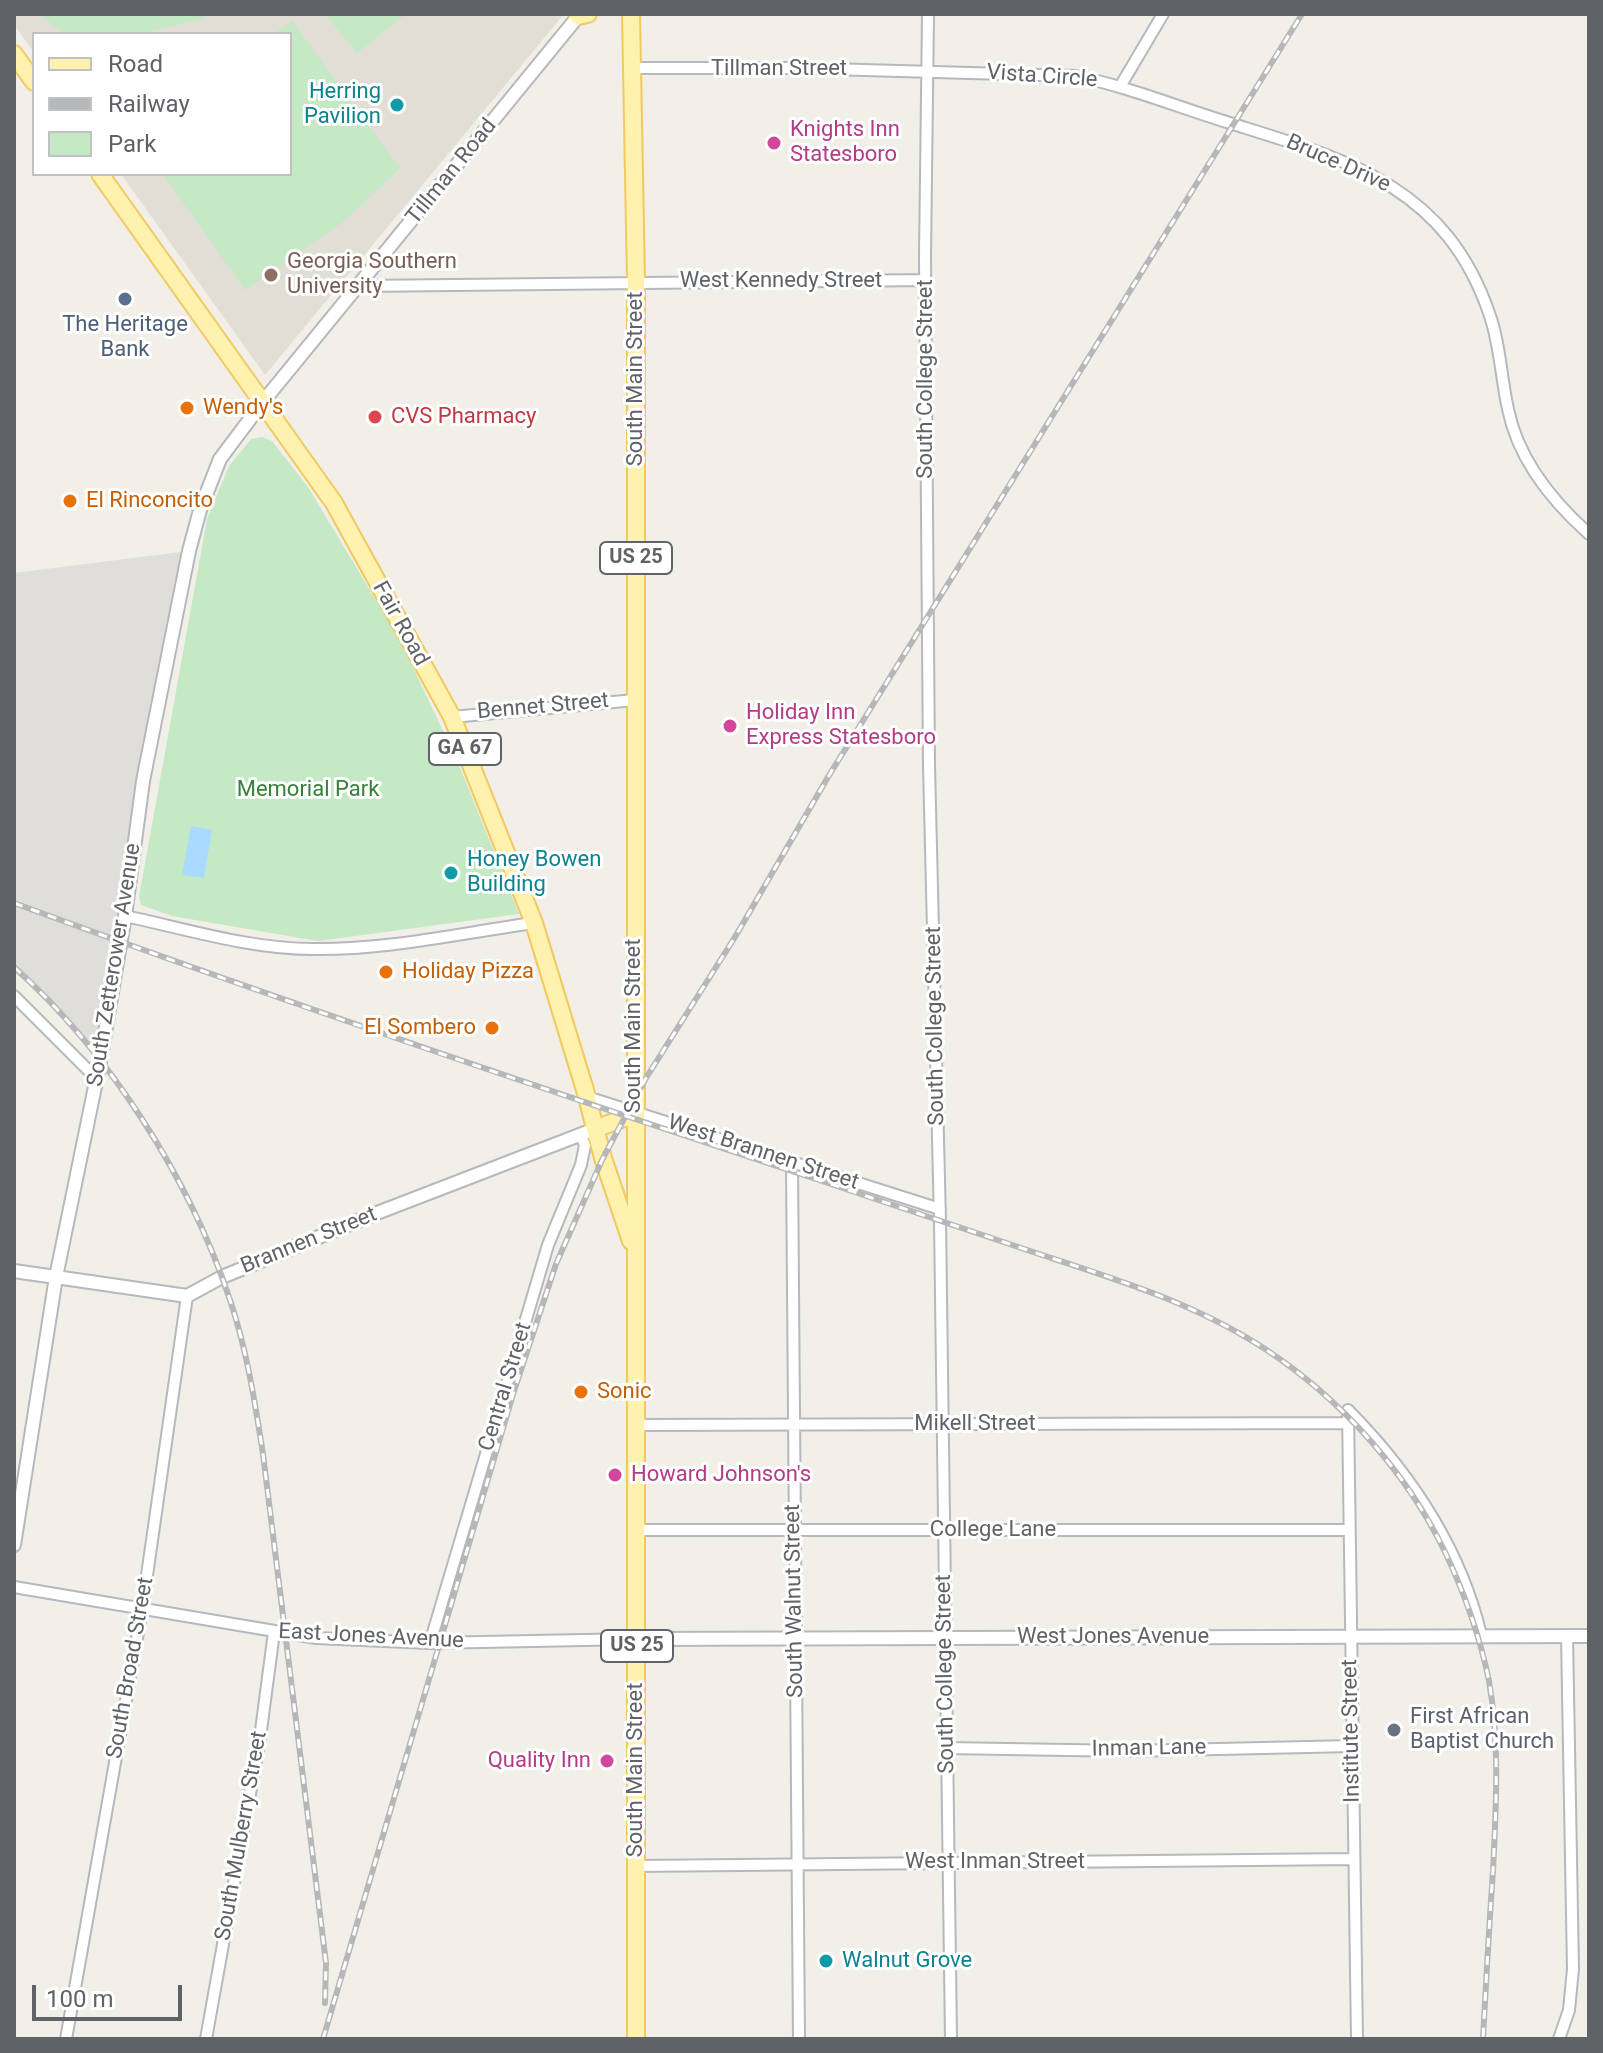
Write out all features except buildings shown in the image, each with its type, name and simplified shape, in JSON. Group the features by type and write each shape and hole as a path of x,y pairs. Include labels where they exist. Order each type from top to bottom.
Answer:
{"main road":[{"name":"South Main Street","path":"628,15 632,68 636,282 636,2039"},
{"path":"14,54 32,79"},
{"name":"Fair Road","path":"101,176 334,503 452,717 534,923 587,1097 588,1131"},
{"path":"588,1131 635,1115"},
{"name":"GA 67","path":"588,1131 635,1254"}],"street":[{"name":"South College Street","path":"928,14 929,752 940,1209 951,2039"},
{"name":"Vista Circle","path":"927,71 1076,76 1121,85 1163,14"},
{"name":"Tillman Road","path":"262,403 582,15"},
{"name":"Tillman Street","path":"632,68 927,71"},
{"name":"Bruce Drive","path":"1121,85 1313,148 1384,180 1414,202 1445,233 1471,273 1490,314 1508,412 1535,473 1570,517 1589,534"},
{"name":"West Kennedy Street","path":"360,286 926,280"},
{"name":"South Zetterower Avenue","path":"14,1545 56,1277 97,1079 125,916 143,781 191,541 220,459 262,403"},
{"name":"Bennet Street","path":"452,717 635,700"},
{"path":"125,916 239,941 311,949 358,948 534,923"},
{"path":"14,996 97,1079"},
{"name":"West Brannen Street","path":"587,1097 635,1115 940,1209"},
{"name":"Brannen Street","path":"187,1296 236,1271 588,1131"},
{"name":"Central Street","path":"430,1643 548,1245 581,1165 588,1131"},
{"name":"South Walnut Street","path":"792,1163 799,2039"},
{"path":"14,1271 187,1296"},
{"name":"South Broad Street","path":"66,2039 142,1610 187,1296"},
{"name":"Institute Street","path":"1357,2039 1348,1410 1388,1453 1429,1508 1468,1589 1481,1635"},
{"name":"Mikell Street","path":"636,1425 1348,1423"},
{"name":"College Lane","path":"638,1530 1348,1530"},
{"name":"East Jones Avenue","path":"14,1587 316,1638 430,1643 636,1639"},
{"name":"South Mulberry Street","path":"206,2039 249,1801 274,1632"},
{"path":"1559,2039 1569,2010 1573,1969 1567,1636"},
{"name":"West Jones Avenue","path":"636,1639 1589,1636"},
{"name":"Inman Lane","path":"946,1748 1129,1751 1352,1746"},
{"name":"West Inman Street","path":"636,1866 1354,1859"}],"shaded area":[{"name":"Georgia Southern University","path":"14,14 564,14 265,375 122,176 292,176 292,32 32,32 32,49 14,25"},
{"path":"189,551 100,1062 55,1008 14,967 14,573"}],"green space":[{"path":"39,14 209,14 196,21 146,32 62,32"},
{"path":"325,14 406,14 357,53"},
{"path":"292,21 400,168 347,219 245,290 164,176 292,176 292,32 277,32"},
{"name":"Memorial Park","path":"262,437 272,441 308,487 400,640 457,760 519,914 318,941 172,916 141,905 139,897 207,519 229,466 251,439"}],"water":[{"path":"191,826 212,830 204,878 182,875"}],"railway":[{"path":"323,2039 514,1391 556,1264 603,1158 646,1078 735,937 828,777 1302,14"},
{"path":"14,903 417,1045 1128,1284 1212,1319 1293,1368 1345,1413 1411,1493 1452,1567 1481,1648 1495,1728 1496,1776 1483,2039"},
{"path":"14,967 82,1038 143,1120 193,1209 236,1319 263,1454 326,1963 325,2003"}],"place":[{"name":"Herring Pavilion","path":"397,105"},
{"name":"Knights Inn Statesboro","path":"774,143"},
{"name":"Georgia Southern University","path":"271,275"},
{"name":"The Heritage Bank","path":"125,299"},
{"name":"Wendy's","path":"187,408"},
{"name":"CVS Pharmacy","path":"375,417"},
{"name":"El Rinconcito","path":"70,501"},
{"name":"Holiday Inn Express Statesboro","path":"730,726"},
{"name":"Honey Bowen Building","path":"451,873"},
{"name":"Holiday Pizza","path":"386,972"},
{"name":"El Sombero","path":"492,1028"},
{"name":"Sonic","path":"581,1392"},
{"name":"Howard Johnson's","path":"615,1475"},
{"name":"First African Baptist Church","path":"1394,1730"},
{"name":"Quality Inn","path":"607,1761"},
{"name":"Walnut Grove","path":"826,1961"}]}
